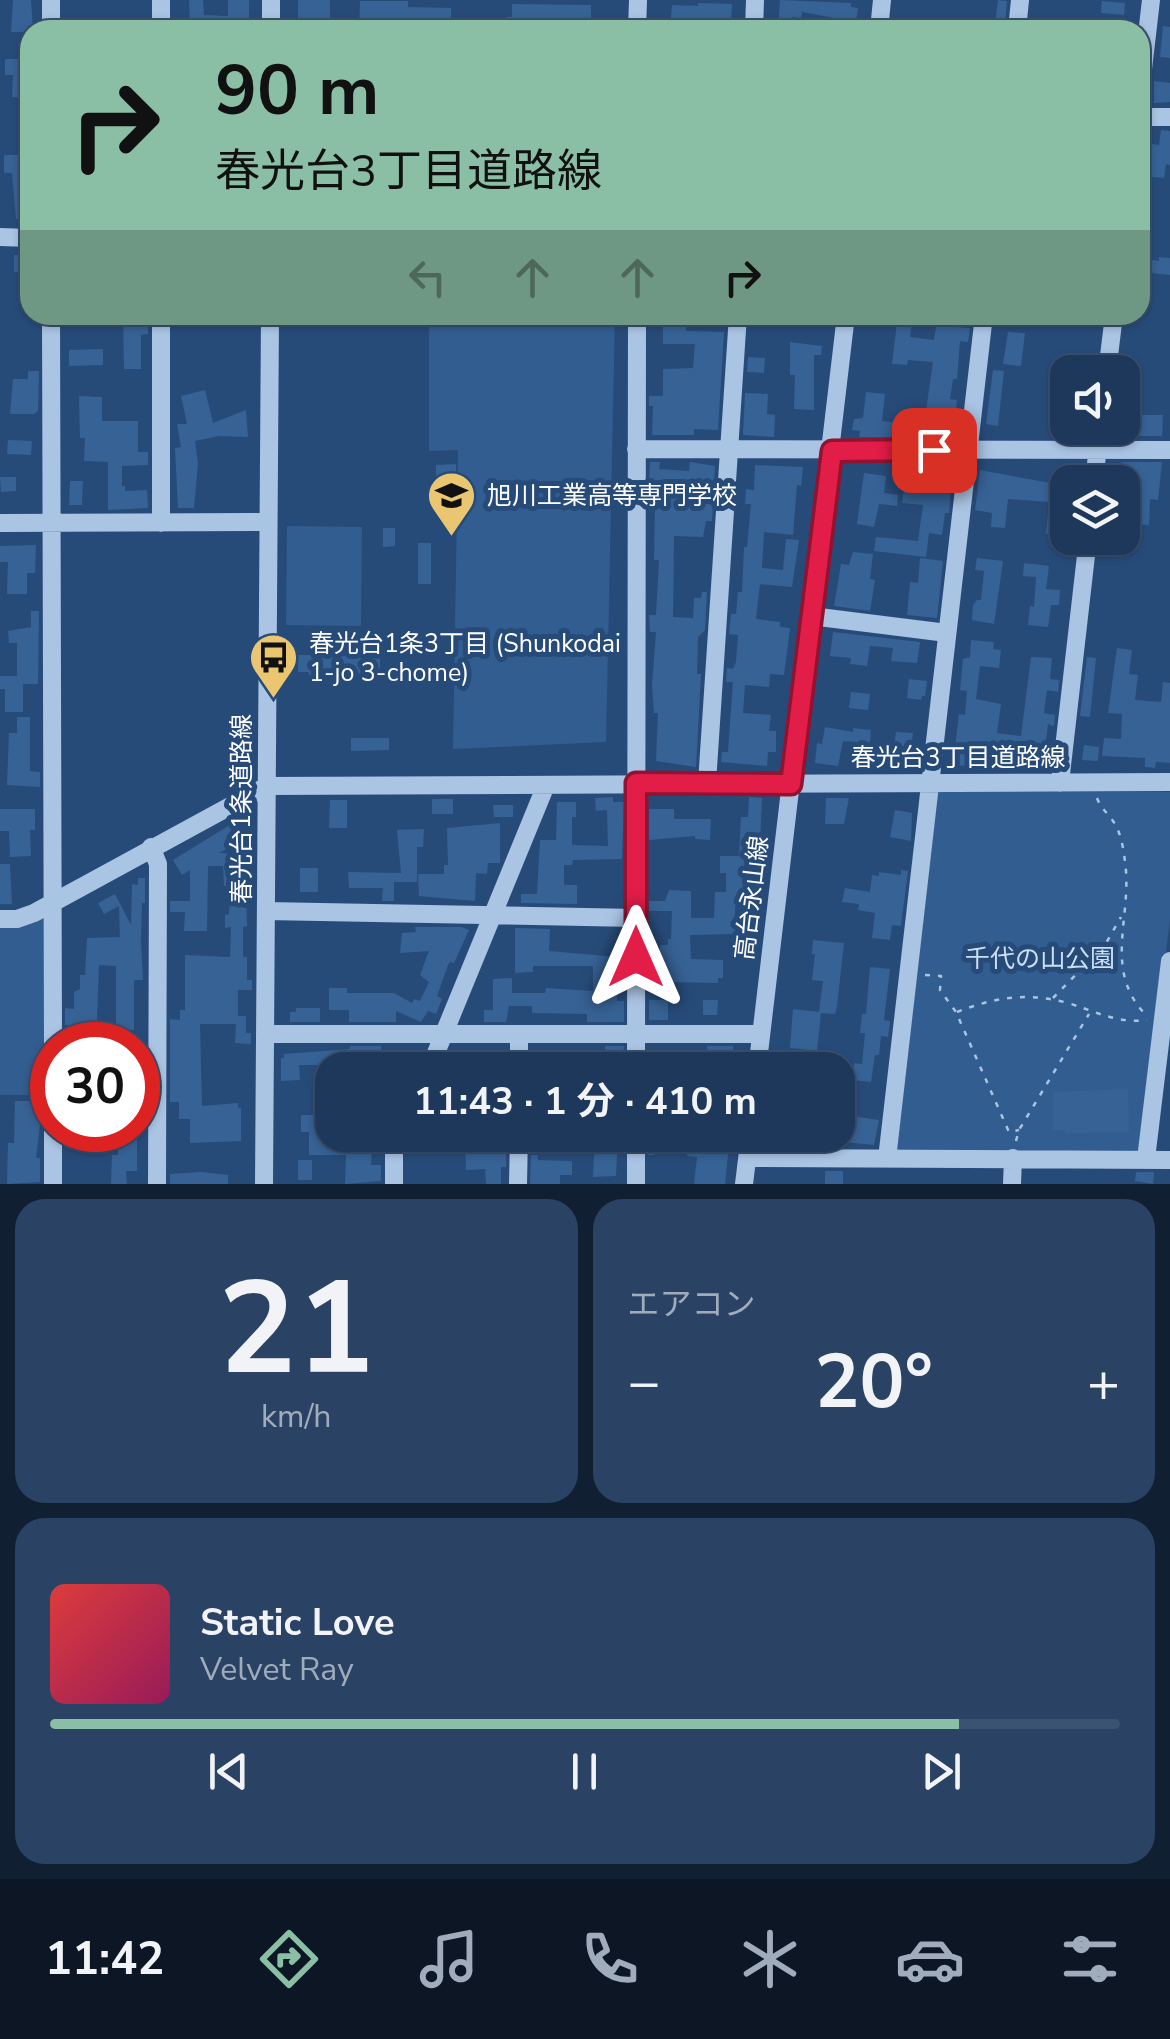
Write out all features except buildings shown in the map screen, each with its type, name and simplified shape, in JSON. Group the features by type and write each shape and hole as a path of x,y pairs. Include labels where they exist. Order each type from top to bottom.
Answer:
{"street":[{"path":"51,325 53,1022"},
{"path":"161,325 161,523"},
{"name":"春光台1条道路線","path":"264,1184 270,325"},
{"path":"636,1052 637,325"},
{"path":"708,783 737,325"},
{"name":"高台永山線","path":"758,1052 845,325"},
{"path":"887,1159 983,325"},
{"path":"1109,355 1113,325"},
{"path":"1096,465 1099,445"},
{"path":"636,449 1170,450"},
{"path":"0,523 268,522"},
{"path":"1060,782 1086,555"},
{"path":"811,616 947,634"},
{"name":"春光台3丁目道路線","path":"267,786 1170,782"},
{"path":"437,1052 546,785"},
{"path":"0,919 17,918 52,903 267,786"},
{"path":"150,847 158,864 157,1184"},
{"path":"266,911 636,918"},
{"path":"1146,1160 1170,961"},
{"path":"266,1034 760,1034"},
{"path":"519,1034 519,1052"},
{"path":"53,1152 53,1184"},
{"path":"394,1152 394,1184"},
{"path":"518,1152 518,1184"},
{"path":"636,1152 636,1184"},
{"path":"744,1184 748,1152"},
{"path":"747,1158 1170,1160"},
{"path":"1012,1158 1012,1184"}],"path":[{"path":"956,1012 999,998 1052,1000 1113,1020 1151,1019 1131,996 1122,968 1126,866 1118,829 1099,805 1094,782"},
{"path":"1052,1000 1105,945 1124,912"},
{"path":"908,974 941,976 940,990 956,1012 1009,1132 1019,1130"},
{"path":"1012,1158 1019,1130 1090,1012"}],"green space":[{"path":"429,325 615,325 606,742 453,749 458,450 429,451"},
{"path":"287,526 362,527 361,626 286,625"},
{"name":"千代の山公園","path":"935,792 1170,792 1170,919 1142,1155 894,1155"},
{"path":"52,903 52,1022 30,1022 30,1095 0,1095 0,919"}],"place":[{"name":"旭川工業高等専門学校","path":"452,538"},
{"name":"春光台1条3丁目 (Shunkodai 1-jo 3-chome)","path":"274,700"}],"route":[{"path":"636,957 636,783 791,784 832,451 934,450"}]}
